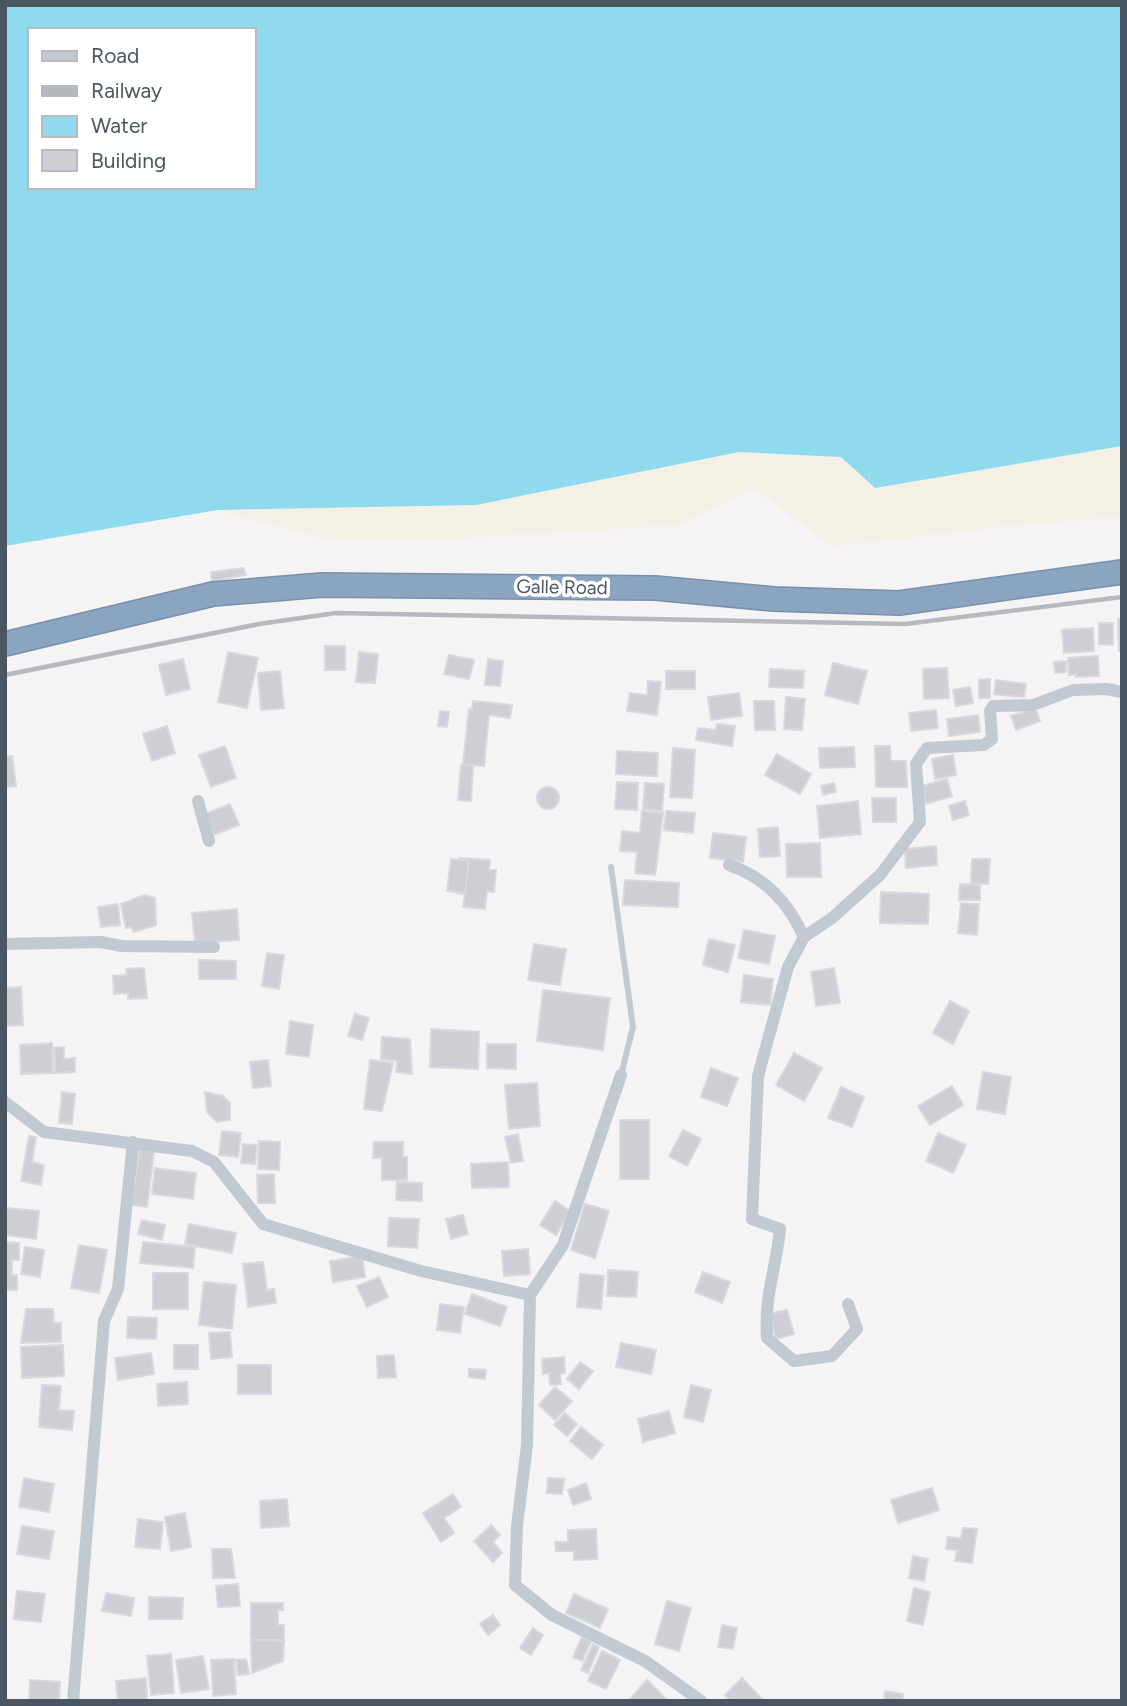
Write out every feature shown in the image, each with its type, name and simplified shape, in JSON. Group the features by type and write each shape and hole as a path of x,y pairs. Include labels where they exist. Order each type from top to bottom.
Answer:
{"highway":[{"name":"Galle Road","path":"5,644 213,594 322,585 655,588 774,599 899,603 1122,572"}],"street":[{"path":"848,1304 857,1329 832,1356 794,1361 767,1338 765,1307 776,1266 780,1229 752,1219 758,1076 788,967 804,937 832,918 880,875 920,822 916,764 927,748 984,745 992,739 990,711 993,706 1033,705 1073,690 1106,689 1122,692"},
{"path":"198,801 209,841"},
{"path":"729,866 751,873 770,886 793,914 804,937"},
{"path":"5,943 101,942 121,946 214,947"},
{"path":"621,1075 563,1245 530,1295 527,1432 517,1526 515,1585 552,1615 645,1661 701,1701"},
{"path":"5,1102 44,1132 191,1151 214,1162 263,1224 421,1271 530,1295"},
{"path":"73,1701 104,1321 118,1289 133,1142"}],"lane":[{"path":"611,867 633,1027 621,1075"}],"sand":[{"path":"1122,446 1122,517 1028,524 832,546 754,489 676,525 479,537 328,540 218,510 476,505 739,452 841,457 875,488"}],"water":[{"path":"5,5 1122,5 1122,446 875,488 841,457 739,452 476,505 218,510 5,546"}],"building":[{"path":"243,568 246,575 212,581 211,572"},
{"path":"1122,618 1122,651 1119,651 1118,619"},
{"path":"1099,623 1113,623 1113,645 1099,644"},
{"path":"1093,628 1094,651 1064,653 1062,630"},
{"path":"325,646 345,646 345,670 325,670"},
{"path":"228,652 258,658 247,708 218,702"},
{"path":"359,652 378,654 375,683 356,682"},
{"path":"449,655 474,660 469,679 444,674"},
{"path":"1098,656 1099,676 1069,675 1068,658"},
{"path":"183,659 190,689 166,695 159,665"},
{"path":"488,659 503,661 500,686 485,685"},
{"path":"1066,661 1066,672 1055,673 1054,662"},
{"path":"833,663 867,671 858,704 825,695"},
{"path":"947,668 949,698 924,699 923,669"},
{"path":"770,669 804,671 803,688 769,687"},
{"path":"280,671 284,708 261,710 258,673"},
{"path":"666,671 695,671 695,689 666,689"},
{"path":"990,679 990,698 979,698 979,680"},
{"path":"996,680 1026,684 1024,697 994,694"},
{"path":"648,681 661,682 657,715 627,711 630,693 647,695"},
{"path":"970,687 973,703 956,706 953,690"},
{"path":"739,693 742,716 711,720 708,697"},
{"path":"786,697 805,699 802,730 784,729"},
{"path":"473,701 512,705 510,718 489,715 484,766 463,764 469,709 472,710"},
{"path":"754,701 774,701 775,730 755,730"},
{"path":"1035,708 1040,721 1016,730 1011,716"},
{"path":"936,710 938,728 911,731 909,713"},
{"path":"440,711 449,712 447,727 438,726"},
{"path":"978,715 980,732 949,736 947,719"},
{"path":"717,724 735,726 732,746 696,740 698,728 716,730"},
{"path":"167,726 175,753 152,761 143,734"},
{"path":"225,746 236,778 211,787 199,755"},
{"path":"875,746 890,746 891,761 906,761 907,787 876,787"},
{"path":"854,747 855,767 820,768 819,748"},
{"path":"673,748 695,750 692,798 670,797"},
{"path":"617,751 658,753 657,776 616,774"},
{"path":"777,754 811,774 800,794 765,775"},
{"path":"953,755 956,775 935,779 932,759"},
{"path":"12,756 16,786 5,787 5,757"},
{"path":"461,765 473,766 471,801 458,800"},
{"path":"947,779 952,796 926,804 922,786"},
{"path":"617,782 638,783 637,810 615,809"},
{"path":"645,783 664,784 662,811 643,809"},
{"path":"834,783 836,792 823,795 821,786"},
{"path":"548,787 556,790 559,798 556,806 548,809 540,806 537,798 540,790"},
{"path":"872,798 896,798 896,822 873,822"},
{"path":"858,801 861,834 820,838 817,806"},
{"path":"965,801 969,815 953,820 949,806"},
{"path":"230,804 239,825 214,835 205,814"},
{"path":"642,811 663,813 655,875 635,873 637,852 620,851 622,831 640,833"},
{"path":"666,811 695,813 693,833 664,830"},
{"path":"778,827 780,856 760,857 758,829"},
{"path":"713,833 746,837 743,862 710,858"},
{"path":"820,843 821,877 787,877 786,844"},
{"path":"936,846 937,865 906,868 905,849"},
{"path":"460,858 490,860 489,870 496,870 494,892 487,891 485,909 463,907 465,894 457,893"},
{"path":"451,859 469,861 465,893 447,891"},
{"path":"972,859 990,859 988,884 971,883"},
{"path":"625,880 679,883 678,907 623,905"},
{"path":"960,884 980,885 980,900 959,900"},
{"path":"881,892 929,894 928,924 880,923"},
{"path":"144,895 155,898 156,925 134,932 131,927 126,928 121,904"},
{"path":"961,903 979,904 977,935 958,933"},
{"path":"118,904 120,925 101,927 98,907"},
{"path":"237,909 239,940 195,943 192,913"},
{"path":"744,930 775,936 769,964 738,958"},
{"path":"709,939 735,945 728,972 703,965"},
{"path":"534,944 566,949 560,985 528,980"},
{"path":"267,953 284,955 279,989 262,986"},
{"path":"199,960 236,961 236,979 199,979"},
{"path":"144,968 147,998 128,999 128,993 114,994 113,976 127,975 126,969"},
{"path":"834,968 840,1003 816,1006 811,972"},
{"path":"744,975 773,979 770,1005 741,1002"},
{"path":"21,987 23,1025 5,1026 5,988"},
{"path":"543,990 610,998 603,1050 537,1041"},
{"path":"950,1001 969,1011 953,1044 933,1033"},
{"path":"355,1014 369,1018 362,1040 348,1036"},
{"path":"290,1021 313,1025 309,1057 286,1054"},
{"path":"431,1029 479,1032 478,1069 430,1067"},
{"path":"382,1037 410,1039 412,1074 396,1072 397,1061 381,1059"},
{"path":"52,1043 53,1073 21,1074 20,1045"},
{"path":"487,1044 516,1044 516,1069 487,1068"},
{"path":"64,1047 64,1059 75,1058 75,1072 55,1073 54,1048"},
{"path":"794,1053 822,1068 804,1101 776,1085"},
{"path":"268,1060 271,1086 253,1088 250,1062"},
{"path":"370,1060 393,1063 382,1111 364,1109"},
{"path":"711,1068 738,1078 727,1106 701,1097"},
{"path":"983,1072 1011,1077 1005,1114 977,1109"},
{"path":"537,1083 540,1126 509,1129 505,1085"},
{"path":"952,1086 963,1105 930,1125 918,1106"},
{"path":"841,1087 864,1097 852,1127 828,1118"},
{"path":"62,1092 75,1094 72,1124 59,1123"},
{"path":"205,1092 223,1096 230,1103 230,1120 217,1122 207,1112"},
{"path":"620,1120 649,1120 649,1179 620,1179"},
{"path":"683,1130 701,1139 687,1166 669,1156"},
{"path":"222,1131 241,1133 238,1157 219,1155"},
{"path":"938,1133 966,1145 953,1173 926,1161"},
{"path":"518,1134 523,1161 511,1163 505,1137"},
{"path":"29,1136 36,1137 32,1162 44,1165 41,1185 21,1181"},
{"path":"259,1141 280,1142 279,1170 258,1169"},
{"path":"374,1142 403,1142 403,1157 407,1157 407,1180 382,1180 382,1158 373,1158"},
{"path":"243,1144 257,1145 255,1164 241,1163"},
{"path":"139,1150 154,1152 147,1207 132,1205"},
{"path":"508,1162 509,1187 472,1188 471,1164"},
{"path":"155,1168 196,1173 193,1199 152,1194"},
{"path":"274,1174 275,1203 258,1203 257,1175"},
{"path":"397,1182 422,1183 422,1201 396,1200"},
{"path":"555,1201 570,1211 556,1235 540,1225"},
{"path":"585,1204 609,1211 595,1258 571,1250"},
{"path":"7,1208 39,1211 36,1239 5,1235"},
{"path":"463,1215 468,1234 451,1239 446,1219"},
{"path":"389,1218 419,1219 417,1248 388,1246"},
{"path":"142,1220 165,1225 162,1240 138,1234"},
{"path":"189,1224 236,1233 232,1253 185,1244"},
{"path":"5,1242 19,1243 19,1260 12,1260 12,1275 17,1275 17,1290 5,1290"},
{"path":"143,1242 195,1247 193,1268 140,1263"},
{"path":"79,1245 107,1250 99,1293 71,1288"},
{"path":"25,1247 44,1250 40,1277 21,1274"},
{"path":"528,1249 530,1274 504,1276 502,1251"},
{"path":"362,1256 365,1277 333,1282 330,1261"},
{"path":"263,1262 267,1290 274,1289 276,1303 248,1307 243,1264"},
{"path":"608,1270 638,1272 636,1297 607,1296"},
{"path":"703,1272 730,1282 722,1303 695,1292"},
{"path":"153,1273 188,1273 188,1309 153,1309"},
{"path":"580,1274 604,1276 601,1309 577,1307"},
{"path":"379,1277 388,1297 367,1307 357,1286"},
{"path":"204,1282 236,1285 232,1329 199,1325"},
{"path":"472,1294 507,1307 500,1326 465,1314"},
{"path":"440,1304 464,1307 460,1333 437,1330"},
{"path":"26,1309 53,1309 54,1323 61,1323 61,1342 21,1343"},
{"path":"787,1310 794,1334 776,1339 769,1314"},
{"path":"128,1317 157,1318 156,1339 127,1338"},
{"path":"230,1332 232,1357 211,1359 209,1333"},
{"path":"621,1343 656,1350 651,1374 616,1367"},
{"path":"63,1345 64,1376 22,1378 21,1347"},
{"path":"174,1345 198,1345 198,1369 174,1369"},
{"path":"151,1353 154,1374 118,1380 115,1358"},
{"path":"394,1355 396,1377 378,1378 377,1356"},
{"path":"564,1357 565,1373 560,1374 561,1384 550,1385 549,1373 543,1374 542,1359"},
{"path":"580,1362 593,1371 579,1389 567,1379"},
{"path":"238,1365 271,1365 271,1394 238,1394"},
{"path":"469,1369 486,1370 485,1379 469,1377"},
{"path":"187,1382 188,1404 158,1406 157,1384"},
{"path":"42,1385 61,1386 59,1410 74,1411 72,1430 39,1427"},
{"path":"691,1385 711,1390 703,1422 684,1417"},
{"path":"555,1387 572,1401 555,1420 539,1405"},
{"path":"669,1411 675,1433 643,1442 638,1419"},
{"path":"565,1413 577,1424 567,1436 554,1425"},
{"path":"581,1427 603,1445 592,1459 570,1441"},
{"path":"24,1478 54,1484 49,1512 19,1507"},
{"path":"548,1478 564,1479 562,1494 547,1493"},
{"path":"586,1483 591,1499 573,1505 568,1490"},
{"path":"932,1488 939,1510 898,1523 891,1500"},
{"path":"453,1494 461,1507 444,1518 454,1533 441,1542 423,1513"},
{"path":"287,1499 289,1526 261,1528 260,1501"},
{"path":"185,1513 191,1547 171,1551 165,1517"},
{"path":"138,1519 163,1522 160,1549 135,1547"},
{"path":"491,1525 500,1535 493,1542 502,1553 493,1562 474,1541"},
{"path":"22,1526 54,1531 49,1559 17,1554"},
{"path":"963,1528 977,1529 972,1563 955,1561 957,1550 946,1549 948,1537 961,1538"},
{"path":"596,1529 597,1559 574,1560 574,1551 556,1551 555,1542 568,1542 568,1530"},
{"path":"212,1549 231,1549 235,1578 213,1578"},
{"path":"913,1556 928,1559 924,1581 909,1578"},
{"path":"238,1584 240,1606 218,1607 216,1586"},
{"path":"914,1588 930,1592 923,1625 907,1621"},
{"path":"17,1591 45,1594 41,1622 14,1619"},
{"path":"106,1593 134,1598 131,1616 102,1611"},
{"path":"574,1594 608,1609 600,1628 566,1613"},
{"path":"149,1597 183,1598 182,1619 149,1619"},
{"path":"667,1601 691,1608 679,1651 655,1644"},
{"path":"251,1603 283,1603 283,1610 278,1610 278,1625 284,1625 284,1640 251,1640"},
{"path":"493,1615 500,1625 488,1635 480,1624"},
{"path":"722,1625 737,1628 733,1649 718,1647"},
{"path":"533,1628 543,1635 531,1655 520,1648"},
{"path":"582,1637 591,1641 582,1661 573,1657"},
{"path":"251,1640 284,1641 283,1661 252,1673"},
{"path":"593,1644 599,1647 588,1673 581,1670"},
{"path":"602,1651 620,1660 606,1689 588,1681"},
{"path":"171,1654 174,1693 151,1695 147,1656"},
{"path":"203,1656 209,1689 181,1693 176,1660"},
{"path":"234,1659 236,1694 213,1696 211,1660"},
{"path":"246,1659 249,1674 238,1675 236,1660"},
{"path":"146,1678 147,1700 118,1701 116,1681"},
{"path":"742,1678 761,1701 730,1701 725,1695"},
{"path":"30,1680 60,1682 59,1701 29,1701"},
{"path":"647,1680 668,1701 628,1701"},
{"path":"885,1691 903,1694 902,1701 884,1701"}],"railway":[{"path":"5,675 259,624 336,613 905,624 1122,597"}]}
